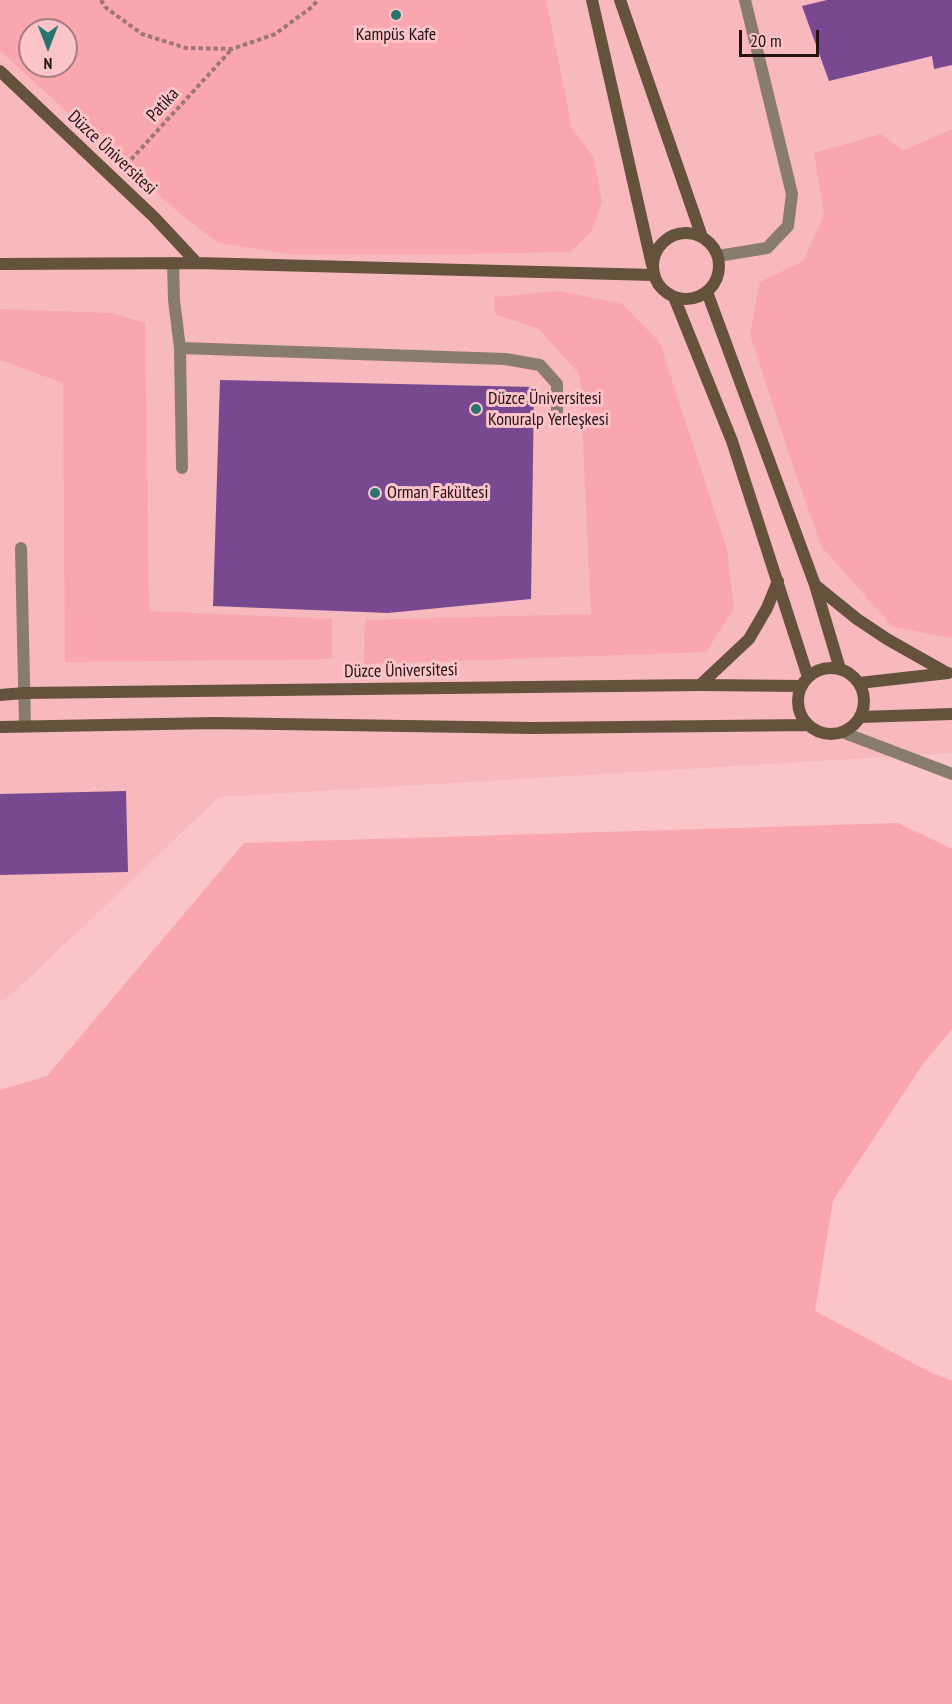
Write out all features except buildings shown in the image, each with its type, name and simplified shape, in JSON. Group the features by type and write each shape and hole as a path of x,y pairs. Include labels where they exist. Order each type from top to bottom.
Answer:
{"street":[{"path":"592,0 653,270 658,285 674,297 686,299 697,297 707,292 718,276 718,256 709,242 702,237 693,233 673,235 658,247 654,256 653,270"},
{"path":"620,0 702,237"},
{"name":"Düzce Üniversitesi","path":"0,71 154,217 197,263"},
{"path":"0,264 197,263 653,270"},
{"path":"674,297 732,441 778,581 805,682 799,696 802,716 808,725 818,731 830,734 842,732 852,727 860,717 864,706 863,694 854,677 840,669 815,585 707,292"},
{"path":"700,686 749,639 767,608 778,581"},
{"path":"815,585 857,619 887,639 950,673"},
{"name":"Düzce Üniversitesi","path":"0,695 700,686 805,682 818,671 829,668 840,669"},
{"path":"859,683 950,673"},
{"path":"860,717 952,714"},
{"path":"0,727 214,723 533,728 808,725"}],"lane":[{"path":"718,256 767,248 788,226 792,194 745,0"},
{"path":"173,263 174,300 180,348 182,468"},
{"path":"180,348 506,359 540,366 557,384 557,418"},
{"path":"21,548 25,726"},
{"path":"842,732 952,774"}],"path":[{"path":"101,0 105,7 142,34 186,48 231,49 275,34 312,8 318,0"},
{"name":"Patika","path":"114,179 231,49"}],"shaded area":[{"name":"Düzce Üniversitesi Konuralp Yerleşkesi","path":"0,0 952,0 952,753 219,797 8,998 0,1001"},
{"path":"0,0 546,0 572,128 594,158 602,202 592,231 570,252 292,254 218,243 178,212 30,78 78,78 78,18 18,18 18,67 0,51"},
{"path":"952,129 952,638 893,627 821,546 750,334 760,282 803,261 824,215 814,153 881,134 903,151"},
{"path":"558,291 622,304 660,343 727,550 734,609 706,652 364,664 365,620 591,614 580,375 539,329 495,314 494,297"},
{"path":"0,309 112,313 145,323 149,611 332,619 332,659 65,662 63,383 0,360"},
{"path":"898,823 952,849 952,1029 923,1064 833,1200 815,1311 930,1372 952,1381 952,1704 0,1704 0,1090 47,1076 244,843"}],"place":[{"name":"Kampüs Kafe","path":"396,15"},
{"name":"Düzce Üniversitesi Konuralp Yerleşkesi","path":"476,409"},
{"name":"Orman Fakültesi","path":"375,493"}]}
